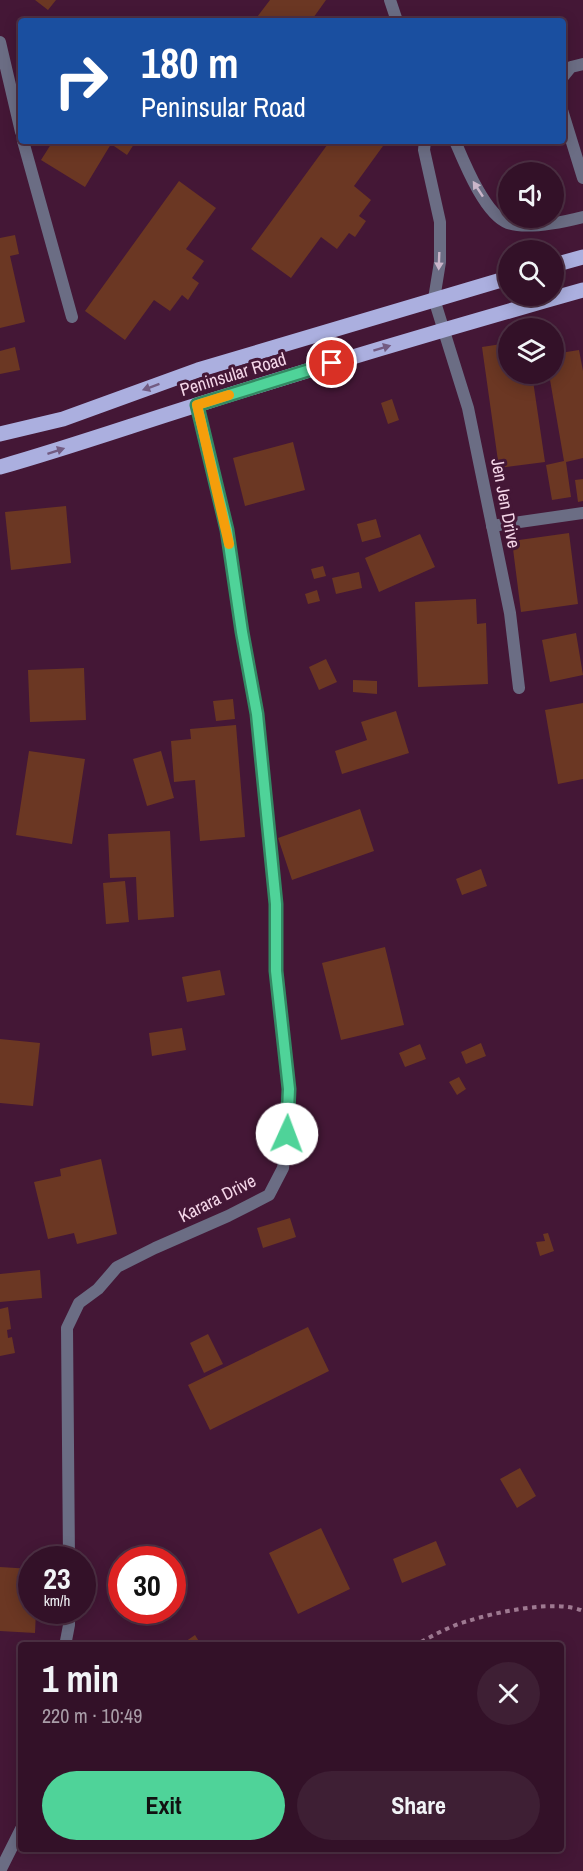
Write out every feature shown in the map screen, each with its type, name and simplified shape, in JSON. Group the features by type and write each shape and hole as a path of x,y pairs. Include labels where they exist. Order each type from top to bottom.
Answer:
{"main road":[{"path":"564,263 583,257"},
{"name":"Peninsular Road","path":"0,434 63,419 198,370 498,282"},
{"name":"Peninsular Road","path":"0,467 51,453 443,329 583,290"}],"street":[{"path":"390,0 396,18"},
{"path":"0,42 18,119"},
{"path":"566,73 571,67 583,64"},
{"path":"566,123 583,178"},
{"path":"24,144 72,317"},
{"path":"425,144 424,150 440,222 440,262 434,299"},
{"path":"456,144 473,181 491,208 507,223 527,226 570,221 583,217"},
{"name":"Jen Jen Drive","path":"434,299 468,408 510,613 519,688"},
{"name":"Karara Drive","path":"69,1546 67,1328 79,1303 98,1289 117,1268 269,1195 283,1168 287,1134 289,1089 276,971 276,904 257,714 227,530 197,405"},
{"path":"492,526 583,513"},
{"path":"67,1642 69,1624"},
{"path":"0,1871 18,1835"}],"path":[{"path":"422,1642 467,1621 529,1607 557,1606 578,1608 583,1611"}],"building":[{"path":"35,0 56,0 48,10"},
{"path":"270,0 326,0 313,18 256,18"},
{"path":"51,144 111,144 85,187 41,160"},
{"path":"111,144 134,144 127,155"},
{"path":"328,144 381,144 383,146 354,186 371,200 359,216 366,221 355,237 349,233 337,249 321,237 291,278 251,249"},
{"path":"179,181 216,208 186,249 204,261 192,278 199,283 188,300 182,295 170,311 154,300 125,340 85,311"},
{"path":"15,235 19,254 10,256 25,322 0,328 0,238"},
{"path":"498,345 498,384 533,384 545,462 499,468 482,347"},
{"path":"15,347 20,370 0,374 0,351"},
{"path":"579,350 583,371 583,458 566,462 571,497 552,500 546,465 564,461 551,384 564,384 564,352"},
{"path":"392,399 399,420 388,424 381,403"},
{"path":"293,442 305,490 245,506 233,458"},
{"path":"583,479 583,501 578,502 575,480"},
{"path":"66,506 71,563 11,570 5,512"},
{"path":"376,519 381,537 362,542 357,524"},
{"path":"569,533 578,604 521,612 512,541"},
{"path":"420,534 435,567 379,592 365,558"},
{"path":"323,566 326,576 314,579 311,569"},
{"path":"359,572 362,588 336,594 332,578"},
{"path":"317,590 320,601 308,604 305,594"},
{"path":"476,599 477,624 486,623 488,684 418,687 415,602"},
{"path":"576,633 583,675 550,682 542,640"},
{"path":"326,659 337,682 319,690 309,667"},
{"path":"84,668 86,720 30,722 28,670"},
{"path":"353,680 377,681 377,694 353,692"},
{"path":"233,699 235,719 216,721 213,701"},
{"path":"583,703 583,779 558,784 545,710"},
{"path":"396,711 409,753 342,774 335,751 367,740 361,722"},
{"path":"236,725 245,837 200,841 195,780 174,782 171,741 191,739 190,729"},
{"path":"29,751 85,759 72,844 16,835"},
{"path":"161,751 174,798 147,806 133,759"},
{"path":"360,809 374,851 292,880 278,838"},
{"path":"170,831 174,917 138,920 136,877 110,878 108,834"},
{"path":"481,869 487,886 462,895 456,879"},
{"path":"125,881 129,922 106,924 103,883"},
{"path":"385,947 404,1025 341,1040 322,963"},
{"path":"220,970 225,995 187,1002 182,977"},
{"path":"182,1028 186,1050 152,1056 149,1033"},
{"path":"0,1039 40,1043 33,1106 0,1103"},
{"path":"481,1043 486,1056 466,1064 461,1052"},
{"path":"420,1044 426,1059 405,1067 399,1053"},
{"path":"459,1077 466,1089 457,1095 449,1082"},
{"path":"101,1159 117,1234 77,1244 74,1233 48,1239 34,1182 61,1176 60,1169"},
{"path":"290,1218 296,1237 263,1248 257,1228"},
{"path":"548,1233 554,1251 540,1256 536,1242 545,1241 543,1234"},
{"path":"40,1270 42,1298 0,1302 0,1274"},
{"path":"8,1307 11,1329 7,1330 8,1338 12,1337 15,1353 0,1356 0,1309"},
{"path":"308,1327 329,1371 210,1430 188,1385"},
{"path":"208,1334 223,1364 204,1373 190,1343"},
{"path":"520,1468 536,1496 517,1508 500,1479"},
{"path":"321,1528 350,1589 298,1614 269,1553"},
{"path":"436,1541 446,1565 402,1583 393,1559"},
{"path":"0,1567 18,1568 18,1624 35,1624 35,1633 0,1631"},
{"path":"195,1635 199,1642 185,1642"}],"slow traffic":[{"path":"229,395 197,405 229,544"}],"route":[{"path":"287,1134 289,1089 276,971 276,904 257,714 227,530 197,405 332,363"}]}
